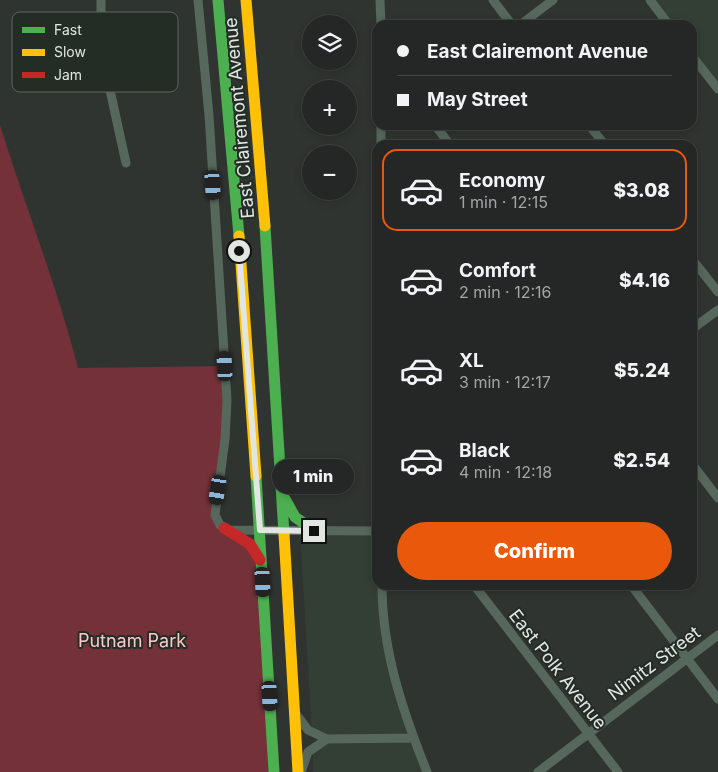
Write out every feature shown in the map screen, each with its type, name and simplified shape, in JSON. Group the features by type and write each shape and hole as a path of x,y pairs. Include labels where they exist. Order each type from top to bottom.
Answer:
{"main road":[{"name":"East Clairemont Avenue","path":"218,0 227,92 260,530 274,772"},
{"name":"East Clairemont Avenue","path":"246,0 262,176 299,772"},
{"path":"282,495 295,517 314,531"},
{"path":"224,528 250,544 262,563"}],"street":[{"path":"198,0 209,115 227,400 225,439 215,510 217,521 224,528 284,531 372,531"},
{"path":"380,0 381,20"},
{"path":"493,0 508,20"},
{"path":"527,20 553,0"},
{"path":"650,0 665,20"},
{"path":"697,62 718,89"},
{"path":"110,92 126,163"},
{"path":"593,130 601,140"},
{"path":"697,265 718,292"},
{"path":"697,325 718,310"},
{"path":"697,471 718,498"},
{"path":"382,590 388,652 397,690 427,772"},
{"name":"East Polk Avenue","path":"478,590 618,772"},
{"path":"635,590 718,699"},
{"name":"Nimitz Street","path":"538,772 718,635"},
{"path":"296,714 308,730 327,739 413,738"},
{"path":"299,772 308,752 327,739"}],"shaded area":[{"path":"650,0 718,0 718,89 697,61 697,20 665,20"},
{"path":"300,531 372,531 372,590 382,590 388,652 427,772 313,772 313,747 327,739 312,733"}],"green space":[{"name":"Putnam Park","path":"0,125 51,276 78,368 225,366 227,400 215,515 262,563 268,772 0,772"}],"traffic: fast":[{"path":"218,0 239,236"},
{"path":"265,226 284,534"},
{"path":"256,476 274,772"},
{"path":"285,499 295,517 315,531"}],"traffic: slow":[{"path":"246,0 265,226"},
{"path":"239,236 256,476"},
{"path":"284,534 298,772"}],"traffic: jam":[{"path":"224,528 250,544 260,560"}],"route":[{"path":"239,251 260,530 314,531"}]}
